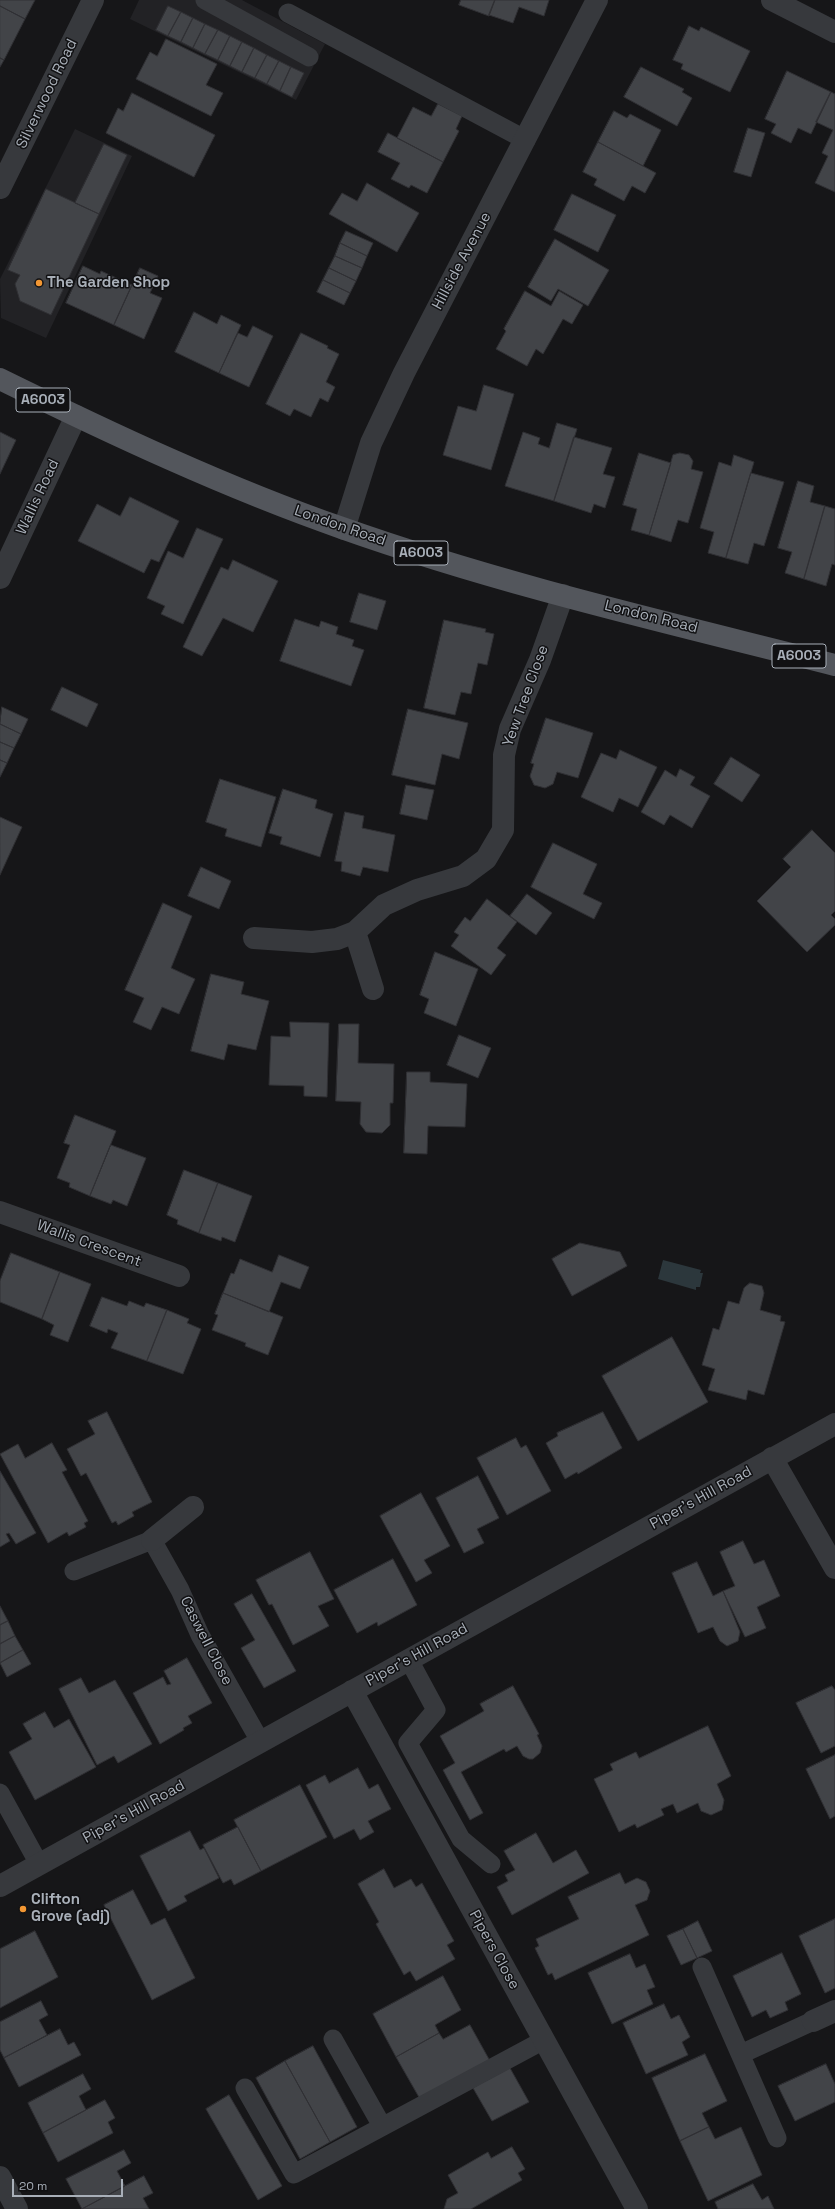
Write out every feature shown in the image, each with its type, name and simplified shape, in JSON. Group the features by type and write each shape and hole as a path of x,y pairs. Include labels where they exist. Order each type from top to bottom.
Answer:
{"main road":[{"name":"London Road","path":"0,380 76,416 282,506 344,529 563,595 835,665"}],"street":[{"name":"Silverwood Road","path":"0,188 93,0"},
{"name":"Hillside Avenue","path":"344,529 372,443 400,380 526,140 597,0"},
{"path":"772,0 835,32"},
{"name":"Wallis Road","path":"0,578 76,416"},
{"name":"Yew Tree Close","path":"254,938 312,942 337,939 355,932 384,906 417,890 463,876 486,859 502,830 504,755 510,729 540,660 563,595"},
{"path":"355,932 373,989"},
{"name":"Wallis Crescent","path":"0,1212 179,1276"},
{"name":"Piper's Hill Road","path":"0,1886 835,1424"},
{"path":"772,1458 835,1568"},
{"path":"152,1540 193,1507"},
{"name":"Pipers Close","path":"352,1690 637,2209"},
{"path":"813,2021 835,2010"},
{"path":"0,2177 17,2209"}],"lane":[{"path":"205,0 310,57"},
{"path":"288,13 526,140"},
{"path":"74,1571 152,1540"},
{"name":"Caswell Close","path":"152,1540 180,1590 200,1635 260,1741"},
{"path":"409,1660 436,1710 408,1742 461,1840 491,1864"},
{"path":"0,1793 39,1864"},
{"path":"702,1967 777,2138"},
{"path":"741,2054 813,2021"},
{"path":"333,2039 382,2126"},
{"path":"245,2088 294,2174 544,2040"}],"shaded area":[{"path":"139,0 242,0 325,44 296,100 130,19"},
{"path":"75,129 132,156 46,338 1,318 0,279"},
{"path":"663,1260 701,1270 700,1273 703,1273 700,1287 696,1287 696,1290 658,1279"}],"building":[{"path":"0,0 35,0 25,19 0,6"},
{"path":"461,0 495,0 489,16 459,5"},
{"path":"495,0 549,0 544,16 519,7 513,23 489,15"},
{"path":"0,6 25,19 4,60 0,58"},
{"path":"168,6 181,12 168,36 156,30"},
{"path":"181,12 193,18 181,42 168,36"},
{"path":"193,18 205,24 193,48 181,42"},
{"path":"205,24 218,30 205,54 193,48"},
{"path":"689,26 699,31 701,27 750,51 730,92 681,69 683,64 673,60"},
{"path":"218,30 230,36 218,60 205,54"},
{"path":"230,36 242,42 230,66 218,60"},
{"path":"166,39 217,64 206,85 223,93 211,116 136,79 150,52 157,56"},
{"path":"242,42 254,48 242,72 230,66"},
{"path":"254,48 267,55 255,78 242,72"},
{"path":"267,55 279,61 267,84 255,78"},
{"path":"0,58 4,60 0,67"},
{"path":"279,61 291,67 280,91 267,84"},
{"path":"291,67 304,73 292,97 280,91"},
{"path":"641,67 684,89 682,92 692,98 677,126 624,97"},
{"path":"787,71 831,92 811,134 798,128 791,143 771,133 776,124 765,119"},
{"path":"831,92 835,94 835,192 815,183 828,156 822,153 833,130 816,122"},
{"path":"132,93 215,135 194,177 106,133 118,108 123,111"},
{"path":"438,104 462,116 456,129 459,131 443,162 397,138 413,107 431,116"},
{"path":"614,111 627,118 630,114 661,130 643,166 598,142"},
{"path":"748,128 765,133 751,177 734,172"},
{"path":"388,133 443,162 427,193 411,185 409,188 391,179 400,163 378,152"},
{"path":"598,142 656,173 645,193 632,186 624,201 594,185 597,179 583,172"},
{"path":"104,144 127,155 99,214 75,203"},
{"path":"367,183 419,213 397,252 329,214 342,193 357,201"},
{"path":"46,189 99,214 51,315 20,301 15,284 20,275 8,270"},
{"path":"572,194 616,215 598,252 554,230"},
{"path":"346,231 373,243 367,256 340,243"},
{"path":"555,239 609,270 588,306 558,289 551,301 528,287"},
{"path":"340,243 367,256 362,268 335,256"},
{"path":"335,256 362,268 356,281 329,268"},
{"path":"83,266 100,274 101,271 132,285 114,325 66,303"},
{"path":"140,268 158,276 150,293 162,298 144,339 114,325"},
{"path":"329,268 356,281 350,293 323,280"},
{"path":"323,280 350,293 344,305 317,292"},
{"path":"525,291 551,306 559,291 583,305 572,324 563,319 543,354 536,349 527,366 496,349 506,331 504,329"},
{"path":"194,312 217,324 221,315 241,325 219,373 175,352"},
{"path":"253,326 273,336 249,387 219,373 238,333 247,337"},
{"path":"301,333 328,346 327,348 339,354 326,382 335,387 328,402 320,398 311,417 294,409 290,416 266,404"},
{"path":"484,385 514,394 491,470 443,455 458,406 476,411"},
{"path":"557,423 577,429 554,501 505,486 523,432 540,438 538,444 549,448"},
{"path":"0,432 16,440 0,474"},
{"path":"574,437 612,448 603,474 615,477 605,508 594,504 591,513 554,501"},
{"path":"639,453 671,463 649,535 631,530 637,509 623,505"},
{"path":"680,453 689,455 693,461 691,469 703,472 688,523 678,520 671,542 649,535 673,455"},
{"path":"734,455 754,462 726,558 708,553 714,532 700,528 719,462 731,466"},
{"path":"751,473 784,482 764,546 754,543 748,564 726,558"},
{"path":"798,481 814,486 810,502 825,506 804,579 785,573 792,552 778,548"},
{"path":"130,497 179,521 159,562 151,559 144,573 78,541 97,504 120,516"},
{"path":"825,506 835,509 835,565 832,564 826,586 804,579"},
{"path":"197,528 223,539 183,624 161,614 165,606 147,598 168,551 183,558"},
{"path":"233,560 278,581 253,632 223,618 202,656 183,647 221,567 228,570"},
{"path":"359,593 386,601 377,630 350,622"},
{"path":"295,619 319,627 321,621 338,627 336,634 354,640 352,646 364,650 351,686 280,661"},
{"path":"444,620 486,629 485,632 494,634 487,665 478,663 471,694 461,692 455,715 424,708"},
{"path":"62,687 98,704 87,727 51,710"},
{"path":"2,707 28,719 21,734 0,724"},
{"path":"408,709 468,723 459,759 442,754 435,785 392,775"},
{"path":"546,718 593,733 578,778 557,772 553,784 545,788 534,785 530,776 534,764 531,763"},
{"path":"0,724 21,734 14,748 0,742"},
{"path":"0,742 14,748 7,763 0,760"},
{"path":"620,750 657,767 638,807 619,798 613,812 581,797 601,753 616,759"},
{"path":"731,757 760,775 742,802 714,784"},
{"path":"0,760 7,763 0,777"},
{"path":"680,769 695,777 690,785 710,796 692,828 670,815 664,825 641,812 665,770 676,777"},
{"path":"220,779 276,797 261,847 225,836 227,829 206,822"},
{"path":"406,785 434,790 427,820 400,814"},
{"path":"283,789 317,800 315,808 333,814 320,857 280,844 282,837 269,833"},
{"path":"345,812 364,816 362,828 395,835 388,872 363,867 360,876 341,871 342,862 335,861"},
{"path":"0,817 22,827 0,875"},
{"path":"812,830 835,853 835,911 831,915 835,919 835,925 807,952 757,901 791,867 783,859"},
{"path":"553,843 597,864 583,894 602,903 594,919 531,887"},
{"path":"201,867 231,881 219,909 188,896"},
{"path":"527,894 552,913 536,935 510,916"},
{"path":"487,899 517,922 497,948 506,955 491,975 451,946 459,935 454,932 465,917 470,921"},
{"path":"163,903 192,916 171,968 195,979 179,1014 162,1007 151,1030 133,1022 144,998 125,990"},
{"path":"435,952 478,969 456,1026 424,1013 429,999 420,995"},
{"path":"211,974 244,982 241,994 269,1001 256,1050 228,1044 224,1060 191,1051"},
{"path":"290,1022 329,1023 327,1097 304,1096 304,1086 269,1085 271,1036 290,1037"},
{"path":"339,1024 359,1024 358,1063 394,1064 393,1103 390,1103 390,1125 382,1133 366,1132 360,1124 361,1102 336,1101"},
{"path":"459,1035 491,1048 478,1078 447,1065"},
{"path":"407,1072 430,1072 430,1082 467,1084 465,1127 428,1126 427,1154 404,1153"},
{"path":"75,1115 116,1131 90,1196 69,1187 70,1183 57,1178 70,1145 64,1143"},
{"path":"111,1145 146,1158 127,1206 113,1200 111,1204 90,1196"},
{"path":"184,1170 218,1183 199,1233 177,1224 178,1220 167,1215"},
{"path":"218,1183 252,1196 235,1242 222,1237 221,1241 199,1233"},
{"path":"580,1243 620,1252 627,1266 572,1296 552,1259"},
{"path":"11,1253 60,1272 42,1319 0,1302 0,1281"},
{"path":"279,1255 309,1267 300,1289 281,1282 269,1312 223,1293 231,1273 234,1274 240,1259 272,1272"},
{"path":"60,1272 91,1284 68,1342 50,1335 54,1325 42,1319"},
{"path":"750,1283 762,1286 764,1293 760,1310 781,1316 780,1321 785,1322 764,1395 748,1390 746,1400 708,1390 715,1369 702,1365 713,1328 719,1330 728,1301 739,1304 744,1288"},
{"path":"223,1293 283,1317 268,1355 245,1346 246,1343 212,1330 218,1315 215,1314"},
{"path":"102,1297 127,1306 129,1301 144,1307 146,1303 167,1310 147,1361 111,1348 118,1333 108,1329 107,1333 90,1326"},
{"path":"167,1310 189,1319 187,1323 201,1329 183,1374 147,1361"},
{"path":"672,1337 708,1402 638,1441 602,1376"},
{"path":"107,1412 152,1502 132,1512 134,1516 118,1525 116,1521 112,1523 86,1473 81,1476 67,1449 95,1434 88,1421"},
{"path":"603,1412 622,1448 578,1474 577,1472 565,1479 546,1443 558,1436 557,1433"},
{"path":"516,1438 521,1448 526,1445 551,1491 507,1515 477,1458"},
{"path":"52,1443 67,1470 62,1472 88,1521 84,1523 86,1527 69,1536 67,1532 48,1543 0,1454 18,1444 25,1458"},
{"path":"0,1471 36,1533 16,1544 9,1533 6,1534 10,1541 0,1547"},
{"path":"478,1476 499,1518 477,1529 484,1543 464,1553 436,1498"},
{"path":"421,1493 450,1546 424,1560 432,1573 416,1582 380,1516"},
{"path":"743,1541 754,1564 764,1560 780,1596 757,1607 766,1628 745,1637 723,1591 735,1586 720,1552"},
{"path":"310,1552 334,1599 318,1606 329,1626 293,1645 272,1604 269,1605 256,1580"},
{"path":"393,1559 417,1605 378,1626 377,1622 357,1633 334,1590"},
{"path":"697,1562 713,1596 723,1591 740,1632 738,1641 727,1646 720,1641 713,1627 698,1633 672,1573"},
{"path":"252,1594 296,1671 264,1688 241,1648 255,1640 234,1604"},
{"path":"0,1606 8,1621 0,1625"},
{"path":"8,1621 15,1636 0,1644 0,1625"},
{"path":"15,1636 23,1650 0,1663 0,1644"},
{"path":"23,1650 31,1664 7,1677 0,1663"},
{"path":"187,1658 212,1703 188,1716 192,1723 183,1728 184,1730 160,1744 133,1693 163,1677 167,1685 171,1684 164,1671"},
{"path":"81,1678 89,1693 115,1680 152,1744 118,1763 114,1756 97,1765 59,1689"},
{"path":"513,1686 539,1734 537,1735 542,1746 540,1753 533,1759 529,1759 523,1756 517,1746 506,1752 504,1749 461,1772 483,1813 470,1820 443,1770 455,1763 440,1736 484,1711 480,1704"},
{"path":"832,1686 835,1690 835,1746 821,1753 796,1703"},
{"path":"45,1712 54,1728 69,1719 96,1767 35,1800 9,1752 32,1739 23,1724"},
{"path":"708,1726 731,1776 717,1784 724,1800 722,1810 711,1815 701,1811 698,1803 677,1813 673,1804 661,1809 664,1815 637,1828 635,1824 619,1832 594,1779 613,1770 610,1764 636,1752 639,1758"},
{"path":"835,1755 835,1816 830,1819 806,1769"},
{"path":"358,1768 369,1789 378,1784 391,1809 368,1821 374,1832 360,1840 354,1829 334,1839 306,1785 325,1775 329,1783"},
{"path":"300,1785 327,1837 261,1871 234,1820"},
{"path":"238,1827 261,1871 234,1885 231,1879 223,1883 203,1845"},
{"path":"190,1831 200,1850 204,1848 219,1878 184,1896 187,1901 168,1911 140,1856"},
{"path":"536,1833 553,1863 576,1850 589,1873 512,1915 497,1887 508,1881 505,1875 515,1870 504,1851"},
{"path":"384,1869 394,1888 411,1879 416,1887 422,1883 454,1941 447,1945 455,1959 416,1981 410,1971 404,1975 376,1924 379,1922 358,1884"},
{"path":"620,1873 625,1884 637,1878 646,1882 650,1891 647,1900 635,1905 649,1935 555,1980 552,1973 548,1975 535,1948 539,1946 536,1939 579,1919 568,1897"},
{"path":"133,1890 151,1925 165,1918 195,1978 152,2000 104,1905"},
{"path":"835,1919 835,1988 825,1993 799,1936"},
{"path":"698,1921 712,1951 697,1958 683,1929"},
{"path":"683,1929 697,1958 681,1965 667,1936"},
{"path":"35,1931 58,1977 0,2008 0,1949"},
{"path":"782,1953 801,1994 785,2002 788,2010 770,2018 766,2010 752,2017 733,1976"},
{"path":"630,1954 636,1968 645,1964 655,1987 647,1990 653,2004 612,2024 588,1973"},
{"path":"443,1976 461,2010 435,2025 439,2033 396,2057 373,2014"},
{"path":"41,2001 48,2015 39,2020 47,2035 4,2058 0,2050 0,2022"},
{"path":"664,2004 671,2019 679,2015 690,2037 682,2042 688,2055 646,2074 623,2023"},
{"path":"470,2025 490,2061 420,2099 396,2057 439,2033 443,2039"},
{"path":"60,2029 68,2045 74,2042 81,2055 19,2087 4,2058"},
{"path":"313,2046 357,2127 330,2142 285,2061"},
{"path":"705,2054 727,2101 702,2113 709,2127 680,2141 652,2078"},
{"path":"285,2061 330,2142 300,2159 256,2078"},
{"path":"826,2064 835,2084 835,2102 795,2121 778,2086"},
{"path":"510,2068 529,2102 492,2121 473,2088"},
{"path":"83,2074 91,2089 79,2096 86,2110 43,2133 28,2103"},
{"path":"229,2095 282,2186 258,2200 206,2109"},
{"path":"105,2100 115,2118 108,2122 113,2133 58,2162 43,2133"},
{"path":"709,2127 715,2139 741,2127 762,2175 708,2201 680,2141"},
{"path":"512,2147 525,2169 518,2173 522,2180 471,2209 444,2209 447,2199 458,2193 448,2175 488,2152 491,2158"},
{"path":"124,2150 131,2163 117,2171 125,2186 82,2209 66,2179"},
{"path":"144,2176 153,2193 143,2198 149,2209 82,2209"},
{"path":"753,2184 762,2200 768,2196 774,2209 718,2209 715,2202"}],"place":[{"name":"The Garden Shop","path":"39,283"},
{"name":"Clifton Grove (adj)","path":"23,1909"}]}
